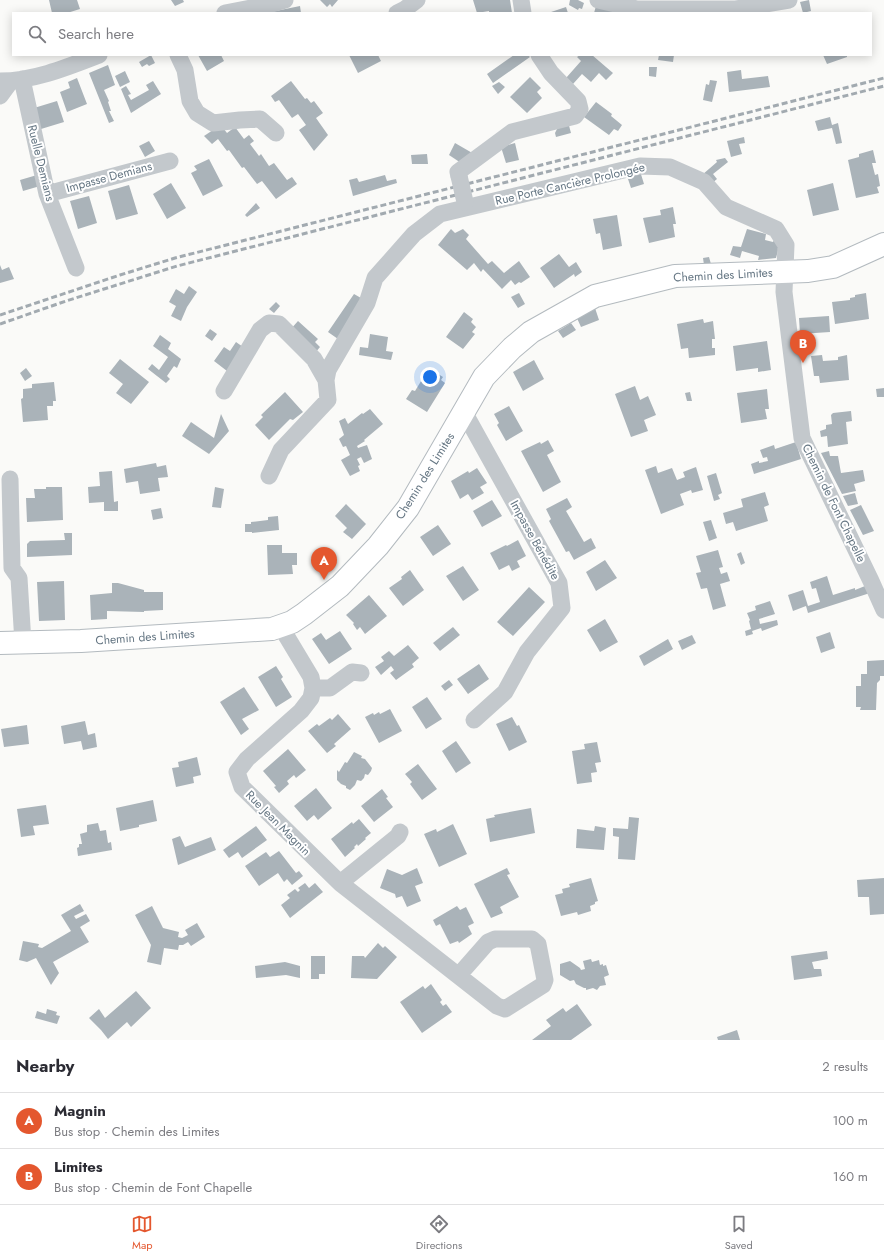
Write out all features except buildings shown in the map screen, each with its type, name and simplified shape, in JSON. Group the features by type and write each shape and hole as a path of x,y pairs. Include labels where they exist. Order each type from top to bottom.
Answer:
{"street":[{"path":"231,12 285,0"},
{"path":"399,12 417,0"},
{"path":"521,0 524,12"},
{"path":"598,0 637,9 736,9 789,0"},
{"path":"0,96 11,80 72,65 96,56"},
{"path":"178,56 185,70 190,100 197,113 213,123 260,119 276,133"},
{"path":"466,205 458,172 512,132 575,116 580,109 578,101 551,73 540,56"},
{"name":"Ruelle Demians","path":"11,80 47,194 76,268"},
{"name":"Impasse Demians","path":"47,194 170,161"},
{"name":"Rue Porte Cancière Prolongée","path":"270,476 281,450 328,400 326,380 328,370 367,303 375,278 414,234 440,214 466,205 640,166 670,167 704,182 726,206 776,229 786,245 784,273"},
{"name":"Chemin des Limites","path":"0,643 81,641 272,629 281,627 304,614 340,586 378,546 408,508 484,377 512,348 531,332 595,296 675,276 808,271 833,267 884,244"},
{"name":"Chemin de Font Chapelle","path":"784,273 784,292 802,438 884,610"},
{"path":"224,391 260,330 269,323 279,324 314,359 326,380"},
{"name":"Impasse Bénédite","path":"464,412 559,583 562,608 527,652 505,692 474,720"},
{"path":"10,480 12,568 19,578 23,643"},
{"path":"281,627 311,677 313,688 330,688 352,672 362,674"},
{"name":"Rue Jean Magnin","path":"313,688 311,698 301,711 247,759 237,772 242,788 340,883 497,1006 505,1009 543,985 545,980 538,944 532,939 495,939 488,942 459,975"},
{"path":"340,883 398,836 400,832"}],"railway":[{"path":"0,315 175,258 884,78"},
{"path":"0,324 66,301 177,266 884,86"}],"place":[{"name":"Limites","path":"803,363"},
{"name":"Magnin","path":"324,580"}]}
